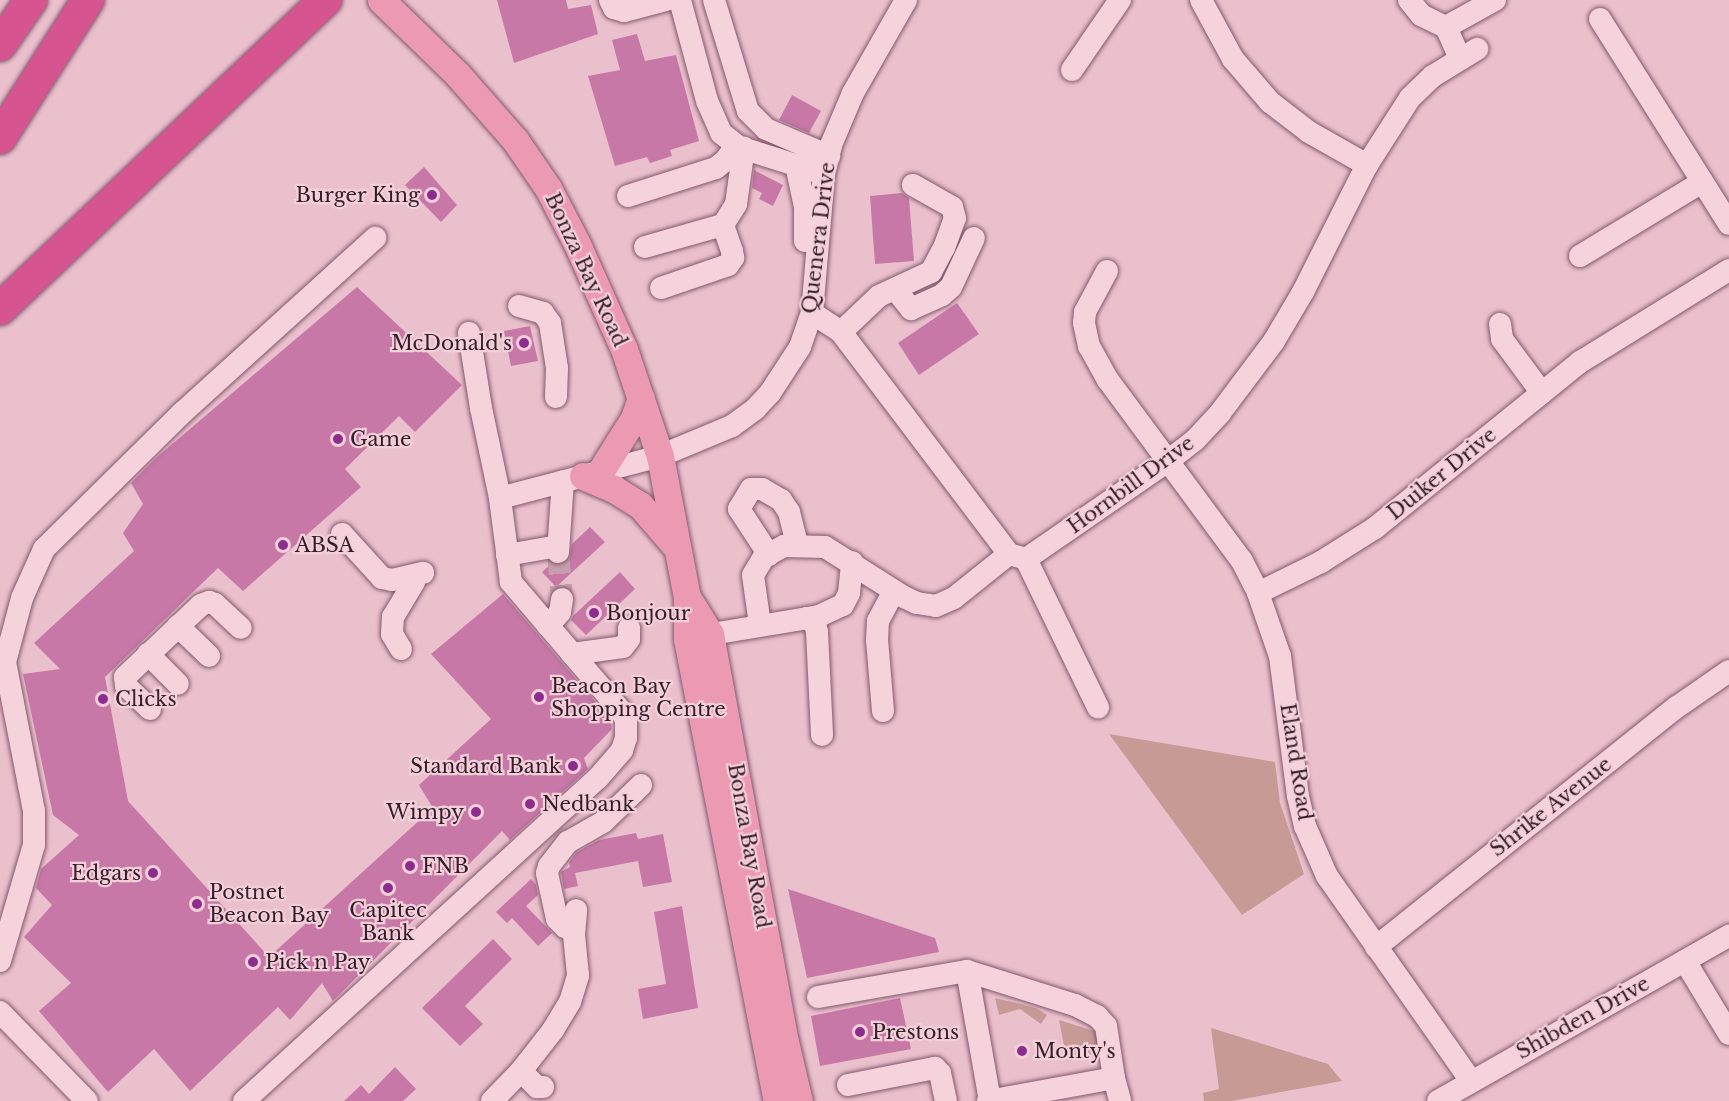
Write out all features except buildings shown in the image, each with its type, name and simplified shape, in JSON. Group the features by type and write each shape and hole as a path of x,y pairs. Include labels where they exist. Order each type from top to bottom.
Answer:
{"highway":[{"path":"0,45 31,0"},
{"path":"0,138 88,0"},
{"path":"0,309 326,0"}],"main road":[{"name":"Bonza Bay Road","path":"381,0 458,75 515,140 548,188 624,349 660,456 687,597 698,636 799,1101"},
{"path":"641,398 634,418 582,476 614,489 640,505 678,549"},
{"name":"Bonza Bay Road","path":"698,636 777,1101"}],"street":[{"path":"610,0 614,8 624,11 666,0"},
{"path":"680,0 707,100 721,133 740,147 796,165 827,165"},
{"path":"714,0 748,111 766,129 827,165"},
{"name":"Quenera Drive","path":"500,498 660,456 732,426 755,409 770,393 800,347 813,303 827,165 849,101 906,0"},
{"path":"1072,70 1120,0"},
{"path":"1201,0 1233,59 1270,102 1309,132 1367,165"},
{"path":"1409,0 1421,15 1446,27 1495,0"},
{"path":"1600,20 1729,224"},
{"name":"Hornbill Drive","path":"894,591 917,603 936,606 954,598 1168,461 1195,440 1220,413 1274,341 1303,292 1367,165 1421,85 1468,54 1446,27"},
{"path":"627,196 716,168 740,147"},
{"path":"645,247 723,225 736,204 740,147"},
{"path":"796,165 805,207 806,253 813,303 841,332 1018,557 1098,707"},
{"path":"1580,256 1702,182"},
{"path":"841,332 879,296 931,272 944,248 955,218 952,207 913,185"},
{"path":"661,288 728,264 733,258 732,250 723,225"},
{"path":"0,961 34,845 34,811 5,662 22,598 44,549 182,413 375,238"},
{"path":"895,289 911,309 942,295 951,287 974,238"},
{"name":"Duiker Drive","path":"1258,593 1321,562 1375,528 1580,362 1729,270"},
{"name":"Eland Road","path":"1107,271 1085,312 1084,323 1089,346 1108,380 1242,561 1258,593 1280,656 1298,796 1305,826 1327,876 1472,1081"},
{"path":"519,306 543,313 550,323 557,368 556,397"},
{"path":"1500,324 1502,339 1542,393"},
{"path":"244,1101 589,786 622,750 626,738 626,720 511,582 500,498 481,408 469,333"},
{"path":"507,555 558,549 582,476"},
{"path":"769,555 739,509 751,489 762,489 781,500 789,512 797,545"},
{"path":"342,534 382,578 392,580 418,578 393,617 392,634 401,649"},
{"path":"760,625 753,575 758,564 784,546 825,547 852,562 894,591 878,621 877,640 883,711"},
{"path":"698,636 819,616 843,605 849,593 852,562"},
{"path":"548,626 560,612 562,599"},
{"path":"150,710 125,681 131,669 201,605 209,602 215,604 241,628"},
{"path":"807,618 815,624 817,632 822,735"},
{"path":"178,626 209,656"},
{"path":"572,654 623,647 629,639 629,628"},
{"path":"148,654 178,684"},
{"name":"Shrike Avenue","path":"1376,947 1677,707 1729,671"},
{"path":"492,1101 521,1071 554,1030 570,1002 578,975 575,920 565,927 557,919 547,873 549,866 568,842 603,822 641,785"},
{"name":"Shibden Drive","path":"1438,1101 1729,936"},
{"path":"1685,962 1729,1034"},
{"path":"967,971 989,1101 1074,1093 1114,1078"},
{"path":"818,997 967,971 1075,1005 1097,1016 1106,1026 1120,1101"},
{"path":"0,1012 87,1101"},
{"path":"848,1085 934,1068 940,1073 946,1101"},
{"path":"521,1071 537,1087 543,1087"}],"shaded area":[{"path":"1109,734 1275,762 1280,803 1304,874 1242,915"},
{"path":"995,998 1036,1008 1047,1015 1041,1024 1020,1009 999,1015"},
{"path":"1059,1020 1097,1032 1101,1055 1067,1061"},
{"path":"1211,1028 1328,1064 1342,1081 1232,1101 1204,1101 1203,1093 1219,1089"}],"tunnel":[{"path":"558,552 562,599"}],"place":[{"name":"Burger King","path":"432,195"},
{"name":"McDonald's","path":"524,343"},
{"name":"Game","path":"338,439"},
{"name":"ABSA","path":"283,545"},
{"name":"Bonjour","path":"594,613"},
{"name":"Beacon Bay Shopping Centre","path":"539,697"},
{"name":"Clicks","path":"103,699"},
{"name":"Standard Bank","path":"573,766"},
{"name":"Nedbank","path":"530,804"},
{"name":"Wimpy","path":"476,812"},
{"name":"FNB","path":"410,866"},
{"name":"Edgars","path":"153,873"},
{"name":"Capitec Bank","path":"388,888"},
{"name":"Postnet Beacon Bay","path":"197,904"},
{"name":"Pick n Pay","path":"253,962"},
{"name":"Prestons","path":"860,1032"},
{"name":"Monty's","path":"1022,1051"}]}
